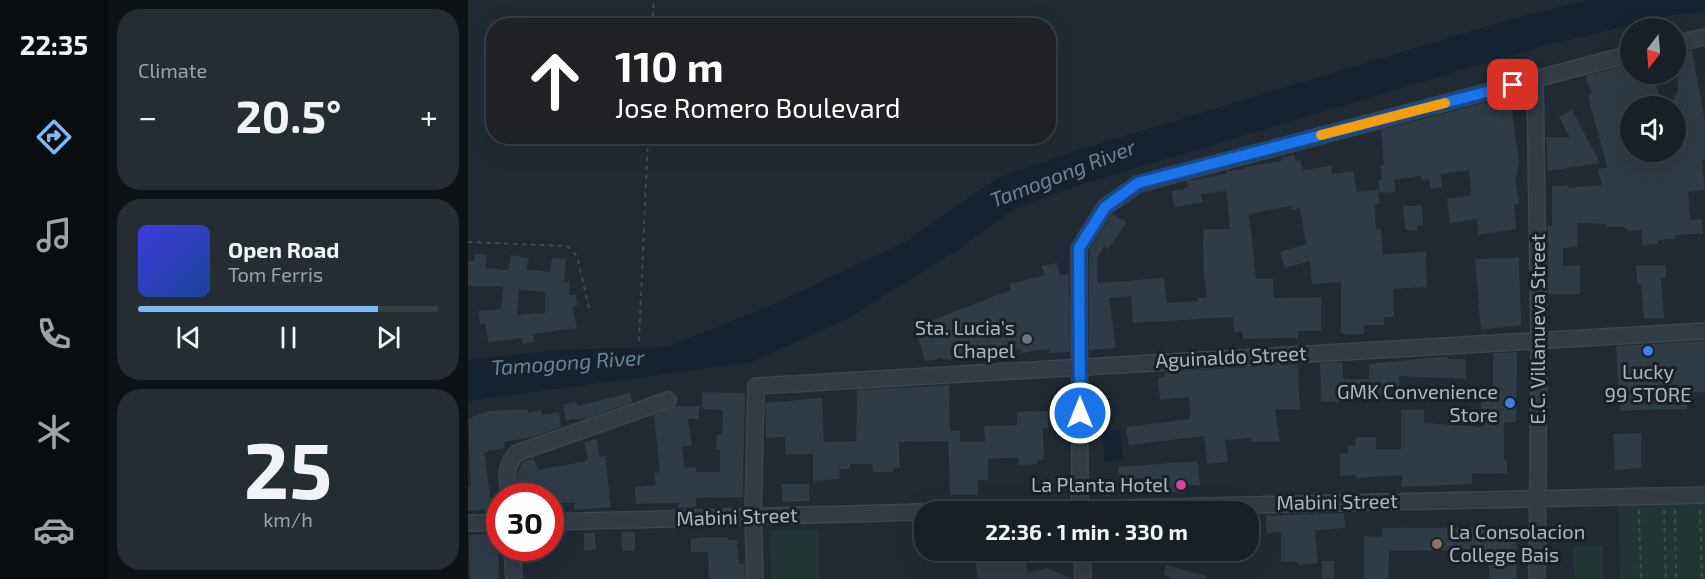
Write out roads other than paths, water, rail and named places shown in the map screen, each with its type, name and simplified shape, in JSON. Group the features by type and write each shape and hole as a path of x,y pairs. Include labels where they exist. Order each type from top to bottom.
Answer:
{"street":[{"path":"1686,41 1705,37"},
{"path":"1080,501 1079,248 1105,207 1138,183 1620,57"},
{"name":"E.C. Villanueva Street","path":"1535,79 1539,340 1537,579"},
{"name":"Aguinaldo Street","path":"753,517 756,386 1705,331"},
{"path":"508,483 507,471 510,460 517,453 668,400"},
{"name":"Mabini Street","path":"1259,505 1702,495"},
{"name":"Mabini Street","path":"564,522 914,512"},
{"path":"753,517 755,579"},
{"path":"468,523 486,523"},
{"path":"513,561 514,579"},
{"path":"1082,561 1083,579"}],"water":[{"name":"Tamogong River","path":"1588,0 1705,0 1705,12 1660,18 1620,18 1620,28 1538,47 1079,185 1014,209 957,250 849,318 752,362 468,401 468,360 559,350 667,347 772,305 905,242 997,178 1072,152 1515,18"},
{"path":"1120,430 1123,460 1105,462 1102,432"}],"place":[{"name":"Sta. Lucia's Chapel","path":"1027,339"},
{"name":"Lucky 99 STORE","path":"1648,351"},
{"name":"GMK Convenience Store","path":"1510,403"},
{"name":"La Planta Hotel","path":"1181,485"},
{"name":"La Consolacion College Bais","path":"1437,544"}]}
